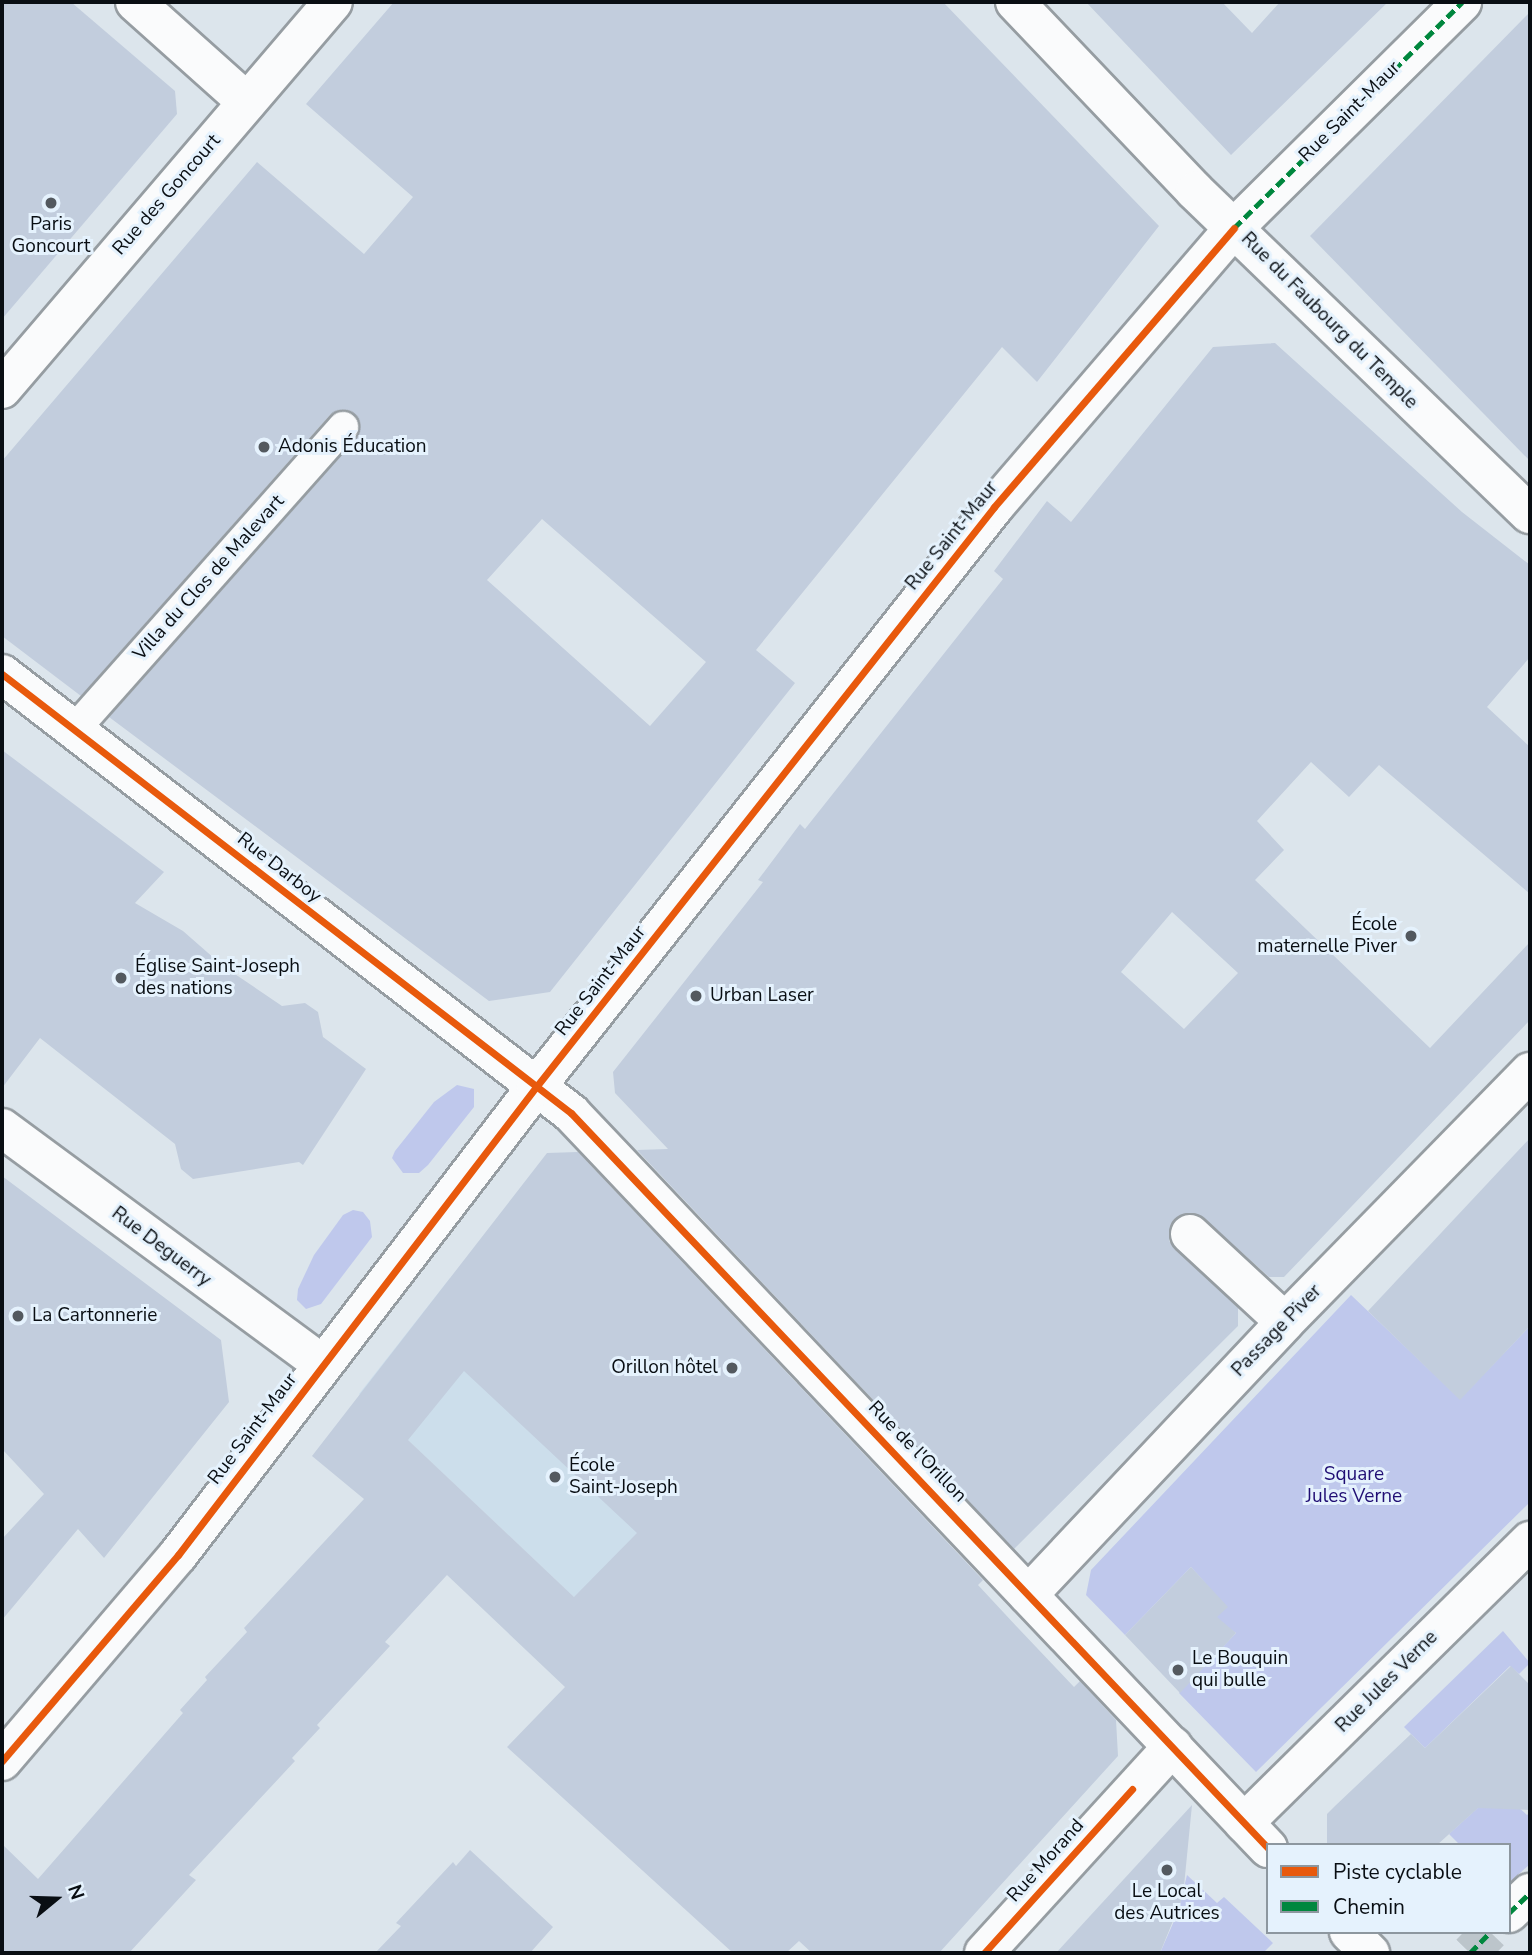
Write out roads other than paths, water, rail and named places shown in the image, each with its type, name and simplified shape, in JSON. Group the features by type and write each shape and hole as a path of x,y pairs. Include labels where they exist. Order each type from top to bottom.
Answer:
{"street":[{"path":"135,2 247,102"},
{"name":"Rue des Goncourt","path":"2,389 333,2"},
{"name":"Rue du Faubourg du Temple","path":"1015,2 1234,228 1525,499"},
{"name":"Rue Saint-Maur","path":"2,1761 178,1555 536,1087 993,507 1234,228 1462,2"},
{"name":"Rue Darboy","path":"2,674 536,1087"},
{"name":"Passage Piver","path":"1028,1595 1285,1322 1530,1072"},
{"name":"Rue de l'Orillon","path":"536,1087 571,1113 1256,1835"},
{"name":"Rue Deguerry","path":"2,1128 322,1364"},
{"path":"1190,1234 1285,1322"},
{"name":"Rue Jules Verne","path":"1256,1835 1530,1541"},
{"name":"Rue Morand","path":"984,1953 1173,1746"},
{"path":"1511,1911 1530,1893"},
{"path":"1351,1934 1370,1953"}],"lane":[{"name":"Villa du Clos de Malevart","path":"75,730 343,427"}],"tunnel":[{"path":"1470,1953 1488,1934"}],"place":[{"name":"Paris Goncourt","path":"51,203"},
{"name":"Adonis Éducation","path":"264,447"},
{"name":"École maternelle Piver","path":"1411,936"},
{"name":"Église Saint-Joseph des nations","path":"121,978"},
{"name":"Urban Laser","path":"696,996"},
{"name":"La Cartonnerie","path":"18,1316"},
{"name":"Orillon hôtel","path":"732,1368"},
{"name":"École Saint-Joseph","path":"555,1477"},
{"name":"Le Bouquin qui bulle","path":"1178,1670"},
{"name":"Le Local des Autrices","path":"1167,1870"}],"park label":[{"name":"Square Jules Verne","path":"1354,1486"}]}
